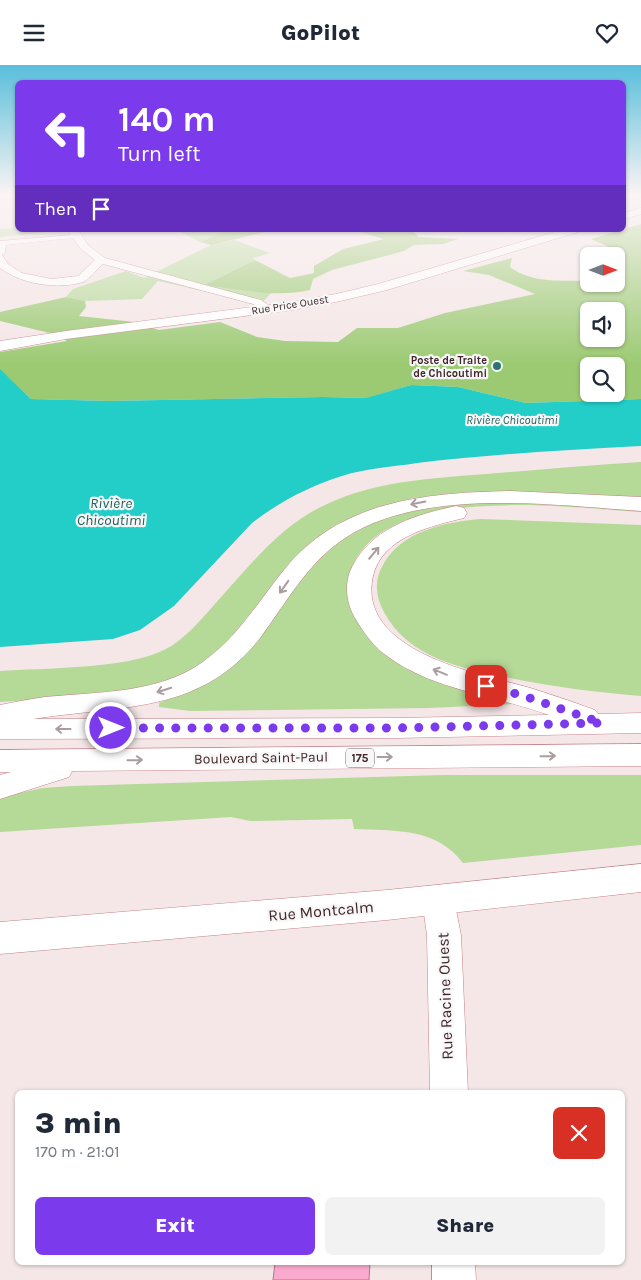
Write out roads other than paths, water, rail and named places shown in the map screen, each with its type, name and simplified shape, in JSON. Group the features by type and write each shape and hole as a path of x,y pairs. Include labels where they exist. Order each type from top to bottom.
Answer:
{"main road":[{"path":"0,715 44,707 96,704 133,699 198,677 224,660 247,638 298,568 312,552 347,527 382,513 426,502 465,498 641,504"},
{"path":"602,723 521,695 453,677 406,655 384,638 368,619 359,594 361,576 369,558 385,541 417,523 444,515 505,509 641,516"},
{"name":"Boulevard Saint-Paul","path":"0,729 386,728 641,723"},
{"name":"Boulevard Saint-Paul","path":"0,761 641,755"},
{"path":"0,787 86,761"},
{"name":"Rue Montcalm","path":"0,938 438,900 641,878"}],"street":[{"path":"89,252 101,260 257,302 268,309"},
{"name":"Rue Price Ouest","path":"0,346 328,299 382,287 486,252"},
{"path":"0,258 4,266 19,276 37,280 64,282 81,279 101,260"},
{"name":"Rue Racine Ouest","path":"438,900 444,935 449,1090"},
{"path":"454,1265 454,1280"}],"water":[{"name":"Rivière Chicoutimi","path":"0,369 31,399 109,401 323,397 366,398 411,385 458,387 526,403 625,402 625,400 641,399 641,446 445,460 351,473 295,495 252,523 174,606 140,630 113,639 0,647"}],"place":[{"name":"Poste de Traite de Chicoutimi","path":"497,366"}]}
